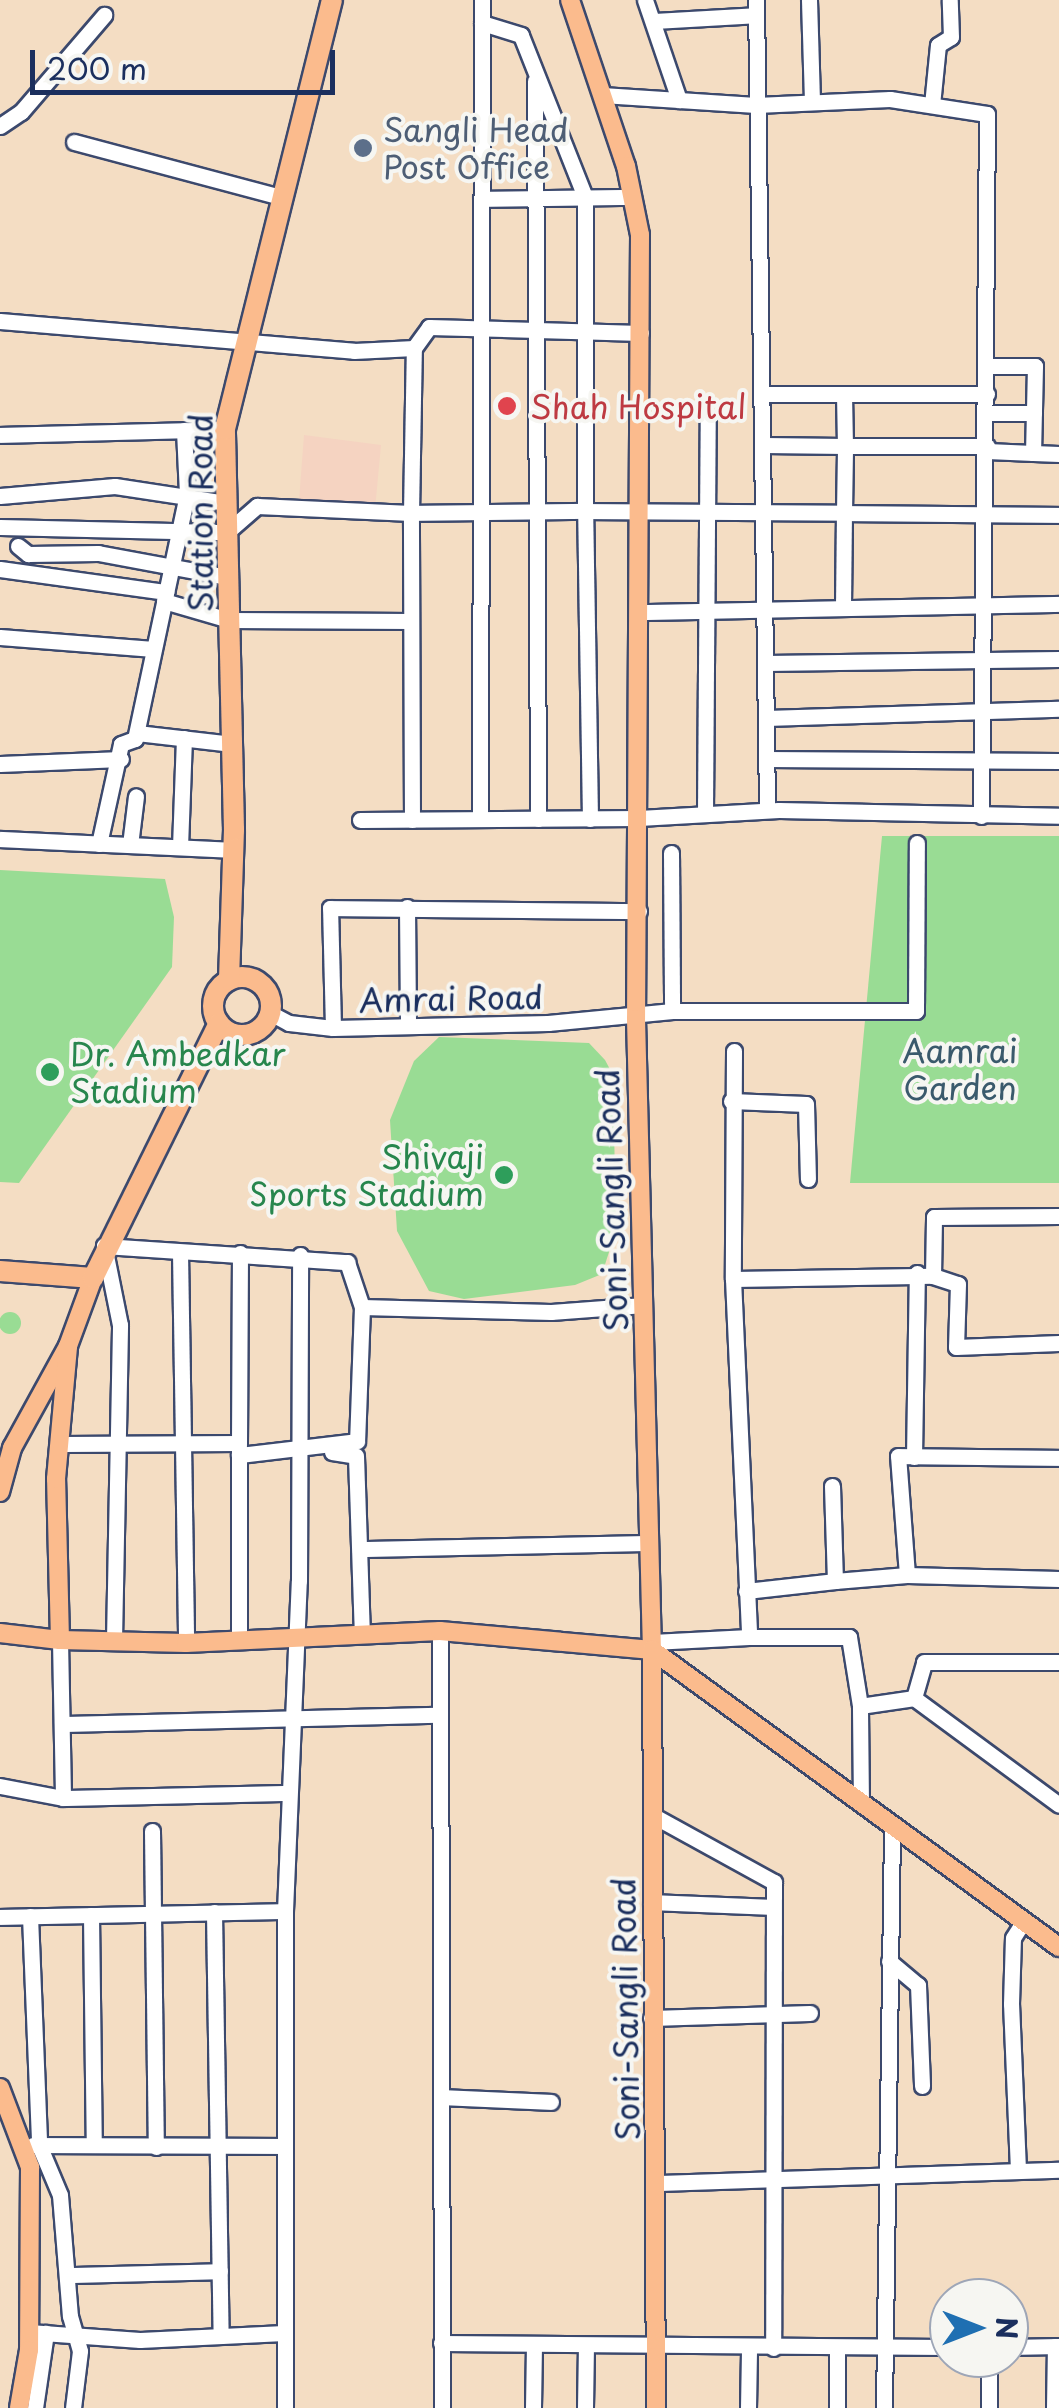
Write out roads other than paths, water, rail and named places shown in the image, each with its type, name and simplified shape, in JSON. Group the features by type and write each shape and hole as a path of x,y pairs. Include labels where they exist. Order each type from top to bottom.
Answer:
{"highway":[{"name":"Station Road","path":"229,980 233,850 225,428 243,339 284,198 332,0"},
{"path":"0,1271 93,1278 104,1246 219,1023 216,994 229,980 246,977 262,986 270,1013 262,1027 244,1034 219,1023"}],"main road":[{"name":"Soni-Sangli Road","path":"570,0 602,95 640,236 643,512 636,1019 652,1646 651,2018 659,2182 656,2408"},
{"path":"0,1492 3,1472 68,1346 93,1278"},
{"path":"60,1640 62,1444 68,1346"},
{"path":"0,1634 186,1644 440,1631 652,1646 1059,1947"},
{"path":"0,2088 18,2145 30,2166 37,2333 19,2408"}],"street":[{"path":"480,819 482,0"},
{"path":"646,0 679,100"},
{"path":"809,0 812,102"},
{"path":"932,105 938,45 951,37 950,0"},
{"path":"653,21 756,7 767,810"},
{"path":"0,126 21,112 104,16"},
{"path":"482,23 521,35 586,197 585,510 590,819"},
{"path":"535,72 532,332 538,819"},
{"path":"602,95 756,104 890,99 986,114 987,448 981,816"},
{"path":"74,142 284,198"},
{"path":"481,199 632,197"},
{"path":"0,321 243,339 354,352 414,348"},
{"path":"412,820 414,348 429,327 482,332 641,334"},
{"path":"987,366 1035,366 1033,453"},
{"path":"764,394 987,394"},
{"path":"843,607 844,394"},
{"path":"987,413 1034,413"},
{"path":"705,812 708,419"},
{"path":"0,435 225,428"},
{"path":"99,844 121,752 137,733 187,494 184,430"},
{"path":"764,445 987,448 1059,454"},
{"path":"0,496 115,486 226,502"},
{"path":"0,526 227,532 257,506 411,513 585,510 1059,514"},
{"path":"18,546 28,554 98,553 228,577"},
{"path":"0,569 165,596 229,620 410,621"},
{"path":"642,612 984,602 1059,604"},
{"path":"0,637 154,649"},
{"path":"766,663 983,656 1059,659"},
{"path":"766,718 982,707 1059,709"},
{"path":"137,733 232,744"},
{"path":"180,847 184,738"},
{"path":"0,764 121,752"},
{"path":"766,759 1059,760"},
{"path":"130,845 136,796"},
{"path":"360,820 640,818 767,810 1059,816"},
{"path":"0,839 233,850"},
{"name":"Amrai Road","path":"270,1013 288,1023 333,1028 636,1019 672,1012 916,1011 917,843"},
{"path":"671,853 672,1012"},
{"path":"407,907 408,1025"},
{"path":"333,1028 330,908 639,911"},
{"path":"734,1051 732,1279 748,1637"},
{"path":"732,1100 806,1104 808,1179"},
{"path":"914,1457 925,1274 934,1217 1059,1216"},
{"path":"114,1640 122,1443 120,1325 104,1246 300,1254 347,1262 362,1307 356,1441 298,1450"},
{"path":"180,1252 186,1644"},
{"path":"238,1639 240,1253"},
{"path":"285,2408 286,1793 295,1638 300,1254"},
{"path":"732,1279 925,1274 958,1284 956,1347 1059,1344"},
{"path":"362,1307 551,1312 644,1305"},
{"path":"62,1444 182,1443 356,1456 362,1635"},
{"path":"906,1575 898,1456 1059,1458"},
{"path":"832,1486 835,1581"},
{"path":"362,1549 650,1543"},
{"path":"746,1592 906,1575 1059,1579"},
{"path":"440,1631 442,2408"},
{"path":"652,1646 748,1637 850,1637 860,1706 861,1804"},
{"path":"60,1640 64,1798"},
{"path":"914,1698 924,1662 1059,1662"},
{"path":"860,1706 914,1698 1059,1805"},
{"path":"62,1724 440,1715"},
{"path":"0,1786 64,1798 286,1793"},
{"path":"652,1815 768,1876 772,1908 775,2175 773,2348"},
{"path":"884,2408 892,1826"},
{"path":"152,1831 156,2146"},
{"path":"652,1902 772,1908"},
{"path":"0,1917 285,1911"},
{"path":"214,1912 222,2336"},
{"path":"91,1915 94,2145"},
{"path":"30,1916 39,2145 60,2195 74,2334 80,2351 73,2408"},
{"path":"1018,2170 1012,1971 1013,1938 1024,1922"},
{"path":"889,1961 918,1985 922,2086"},
{"path":"651,2018 810,2013"},
{"path":"442,2096 551,2102"},
{"path":"18,2145 284,2146"},
{"path":"659,2182 775,2175 1059,2170"},
{"path":"70,2275 220,2271"},
{"path":"35,2408 37,2333 284,2333"},
{"path":"441,2343 749,2350 929,2347"},
{"path":"585,2408 586,2345"},
{"path":"533,2408 534,2346"},
{"path":"1029,2347 1057,2346 1054,2408"},
{"path":"837,2349 838,2408"},
{"path":"748,2408 749,2350"},
{"path":"988,2378 989,2408"}],"place":[{"name":"Sangli Head Post Office","path":"363,148"},
{"name":"Shah Hospital","path":"507,406"},
{"name":"Dr. Ambedkar Stadium","path":"50,1072"},
{"name":"Shivaji Sports Stadium","path":"504,1175"}],"park label":[{"name":"Aamrai Garden","path":"960,1070"}]}
